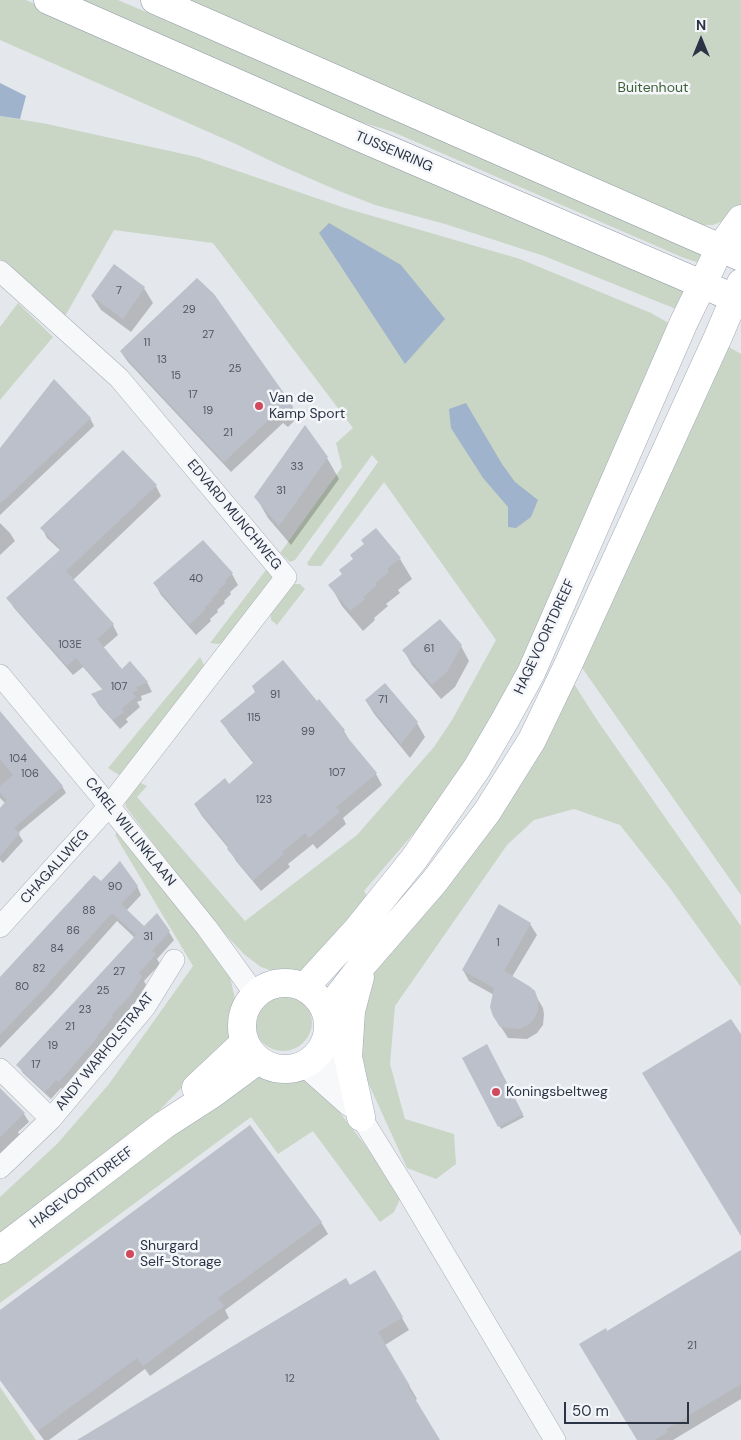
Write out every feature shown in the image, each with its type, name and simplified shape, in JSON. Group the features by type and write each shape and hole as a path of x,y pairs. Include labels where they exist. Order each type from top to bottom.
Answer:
{"main road":[{"name":"TUSSENRING","path":"48,0 702,285 738,294"},
{"path":"155,0 730,253"},
{"name":"HAGEVOORTDREEF","path":"305,987 356,931 414,859 476,768 509,712 531,673 702,285 730,253 741,219"},
{"path":"326,1012 364,963 434,882 487,812 532,740 585,629 738,294"},
{"path":"361,1117 348,1057 351,1011 364,963"},
{"path":"279,983 292,983 305,987 321,1002 326,1012 327,1036 323,1047 314,1058 303,1065 280,1069 268,1066 251,1051 242,1030 242,1017 247,1004 255,994 266,987 279,983"},
{"name":"HAGEVOORTDREEF","path":"0,1250 164,1125 201,1082 251,1051"}],"street":[{"name":"EDVARD MUNCHWEG","path":"0,271 119,378 286,576 109,806"},
{"name":"CAREL WILLINKLAAN","path":"0,675 207,928 255,994"},
{"name":"CHAGALLWEG","path":"0,927 109,806"},
{"name":"ANDY WARHOLSTRAAT","path":"0,1168 51,1119 145,1008 174,960"},
{"path":"323,1047 361,1117 407,1191 554,1440"},
{"path":"303,1065 361,1117"},
{"name":"ANDY WARHOLSTRAAT","path":"0,1069 51,1119"}],"green space":[{"path":"0,0 26,0 372,154 686,290 676,309 544,256 445,224 375,205 334,189 0,40"},
{"path":"78,0 118,0 697,248 704,252 703,262 684,258 393,132 322,110"},
{"name":"Buitenhout","path":"181,0 741,0 741,206 730,218 713,225 698,225"},
{"path":"0,116 47,124 197,157 345,208 520,259 651,313 672,325 533,658 457,788 420,826 364,891 368,898 300,972 273,971 261,967 245,955 212,921 126,807 124,798 134,783 141,783 147,786 137,797 245,921 357,835 434,747 452,720 496,640 384,482 321,566 309,566 307,563 378,462 372,455 295,560 290,562 280,553 342,467 336,443 353,428 213,243 114,230 64,318 0,259"},
{"path":"18,303 53,337 0,400 0,327"},
{"path":"727,346 741,354 741,895 578,662"},
{"path":"269,566 272,573 272,581 226,642 210,643"},
{"path":"300,584 305,589 277,625 271,620 270,610 289,585"},
{"path":"200,657 204,665 202,673 119,775 108,768"},
{"path":"571,679 597,720 741,926 741,987 669,887 620,825 574,809 534,820 507,845 395,1006 390,1064 405,1119 454,1134 456,1164 436,1179 407,1168 356,1056 367,977"},
{"path":"120,829 230,977 235,999 230,1038 150,1120 0,1235 0,1197 57,1144 109,1084 193,966 115,835"},
{"path":"277,993 289,993 304,1001 312,1016 312,1028 304,1043 289,1051 277,1051 262,1043 254,1028 254,1016 262,1001"},
{"path":"261,1072 303,1075 322,1090 366,1146 401,1197 394,1212 380,1222 313,1131 278,1154 251,1117 0,1303 0,1261 83,1198"},
{"path":"0,1387 36,1440 0,1440"}],"water":[{"path":"0,83 26,96 20,119 0,116"},
{"path":"329,223 401,265 445,319 405,364 319,233"},
{"path":"466,403 502,464 515,482 538,500 531,517 516,528 508,527 508,507 483,478 451,428 449,409"}],"building":[{"path":"114,264 145,287 123,319 91,296"},
{"path":"197,278 214,294 293,406 281,417 276,413 224,462 120,351"},
{"path":"54,379 91,418 0,504 0,448"},
{"path":"305,425 328,457 279,526 254,497"},
{"path":"123,450 157,485 66,571 114,624 97,639 122,669 130,661 148,682 136,687 138,690 132,692 136,697 121,709 124,712 113,720 91,694 103,689 76,658 67,666 6,598 61,549 40,528"},
{"path":"376,528 401,558 387,569 389,572 375,583 377,585 363,597 365,599 350,611 328,585 342,574 339,570 353,559 350,555 364,544 361,540"},
{"path":"203,540 233,573 218,590 219,592 211,599 213,600 204,608 206,609 189,625 153,583"},
{"path":"440,619 462,645 447,672 432,685 402,650"},
{"path":"283,660 317,701 319,699 345,730 343,732 377,773 336,807 340,812 309,838 305,833 253,880 227,849 229,847 194,804 225,778 229,784 254,762 220,721 255,692 252,686"},
{"path":"385,683 418,722 401,744 365,700"},
{"path":"0,711 63,786 14,828 20,833 0,856 0,808 7,800 0,792 0,786 13,775 0,759"},
{"path":"120,861 138,886 121,904 144,926 157,913 170,931 152,951 156,954 139,973 142,976 130,996 111,1015 113,1017 98,1037 59,1082 56,1080 45,1092 16,1065 136,935 112,913 0,1035 0,977 94,875 101,881"},
{"path":"499,904 531,923 504,971 535,991 538,1000 538,1010 534,1019 520,1029 500,1027 490,1007 494,988 462,970"},
{"path":"731,1019 741,1034 741,1236 642,1073"},
{"path":"487,1044 523,1114 498,1127 462,1058"},
{"path":"0,1088 25,1113 0,1137"},
{"path":"250,1125 322,1222 218,1298 224,1306 143,1366 137,1358 38,1431 0,1380 0,1310"},
{"path":"741,1250 741,1384 666,1429 668,1432 654,1440 637,1440 579,1344 606,1328 607,1331"},
{"path":"375,1270 403,1317 378,1332 440,1440 77,1440 346,1278 350,1285"}],"place":[{"name":"Van de Kamp Sport","path":"259,406"},
{"name":"Koningsbeltweg","path":"496,1092"},
{"name":"Shurgard Self-Storage","path":"130,1254"}]}
